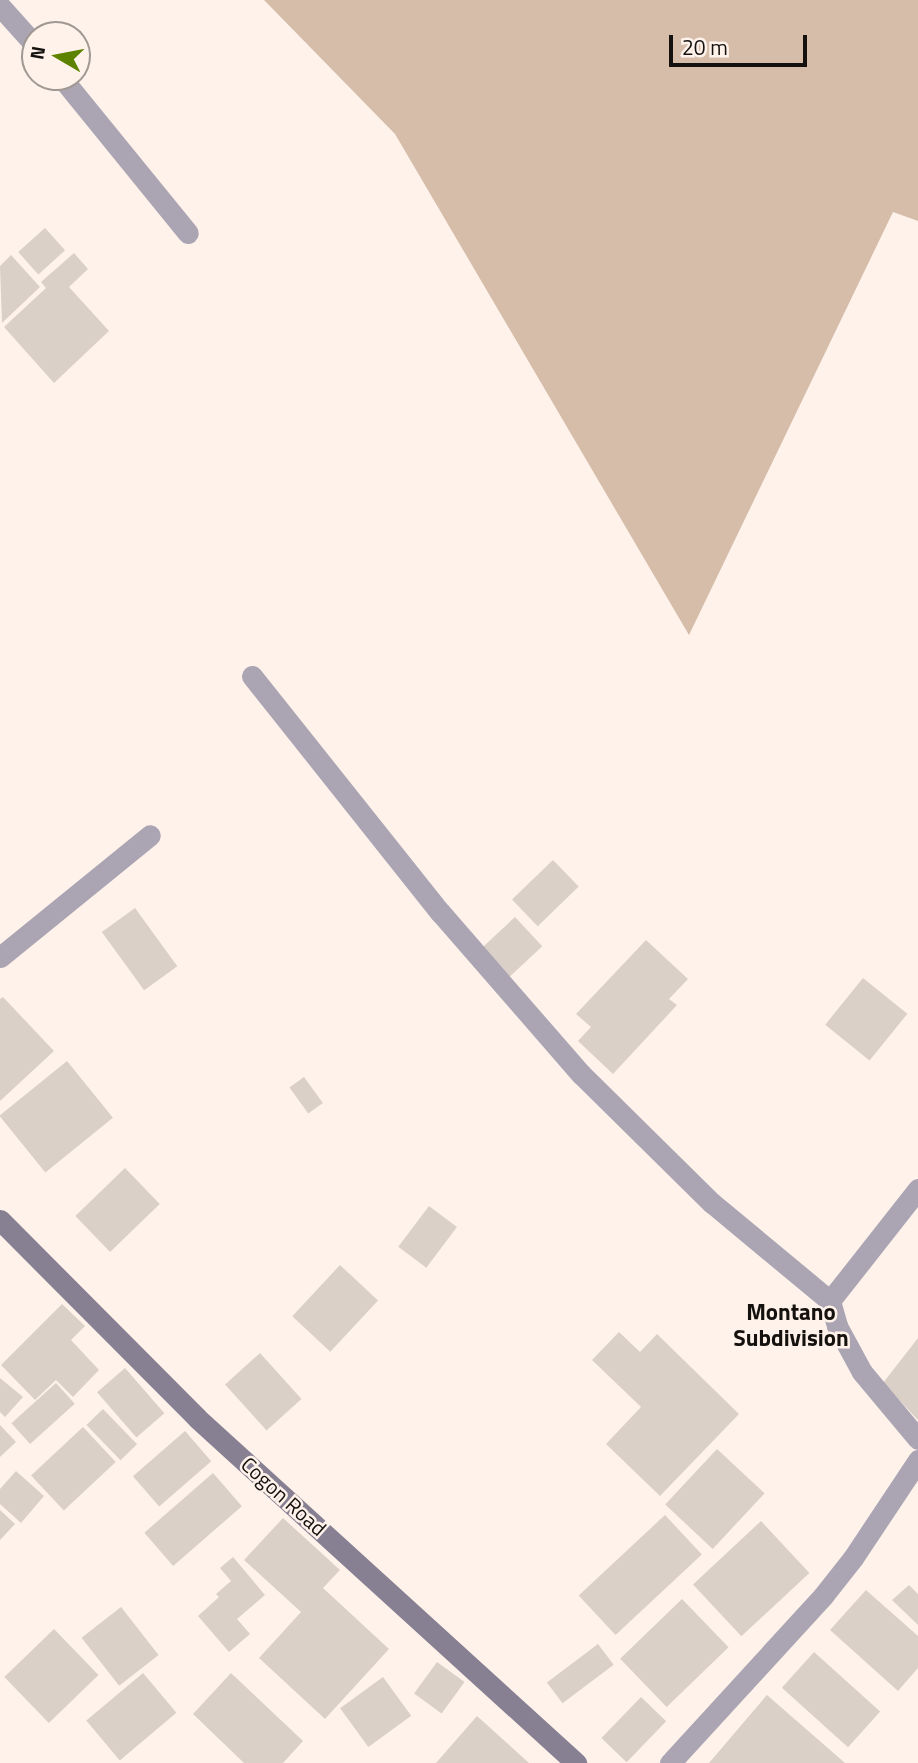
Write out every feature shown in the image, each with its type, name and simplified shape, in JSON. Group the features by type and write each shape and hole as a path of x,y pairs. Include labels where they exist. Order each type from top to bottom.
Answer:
{"street":[{"path":"0,6 21,30"},
{"path":"72,91 188,233"},
{"path":"252,676 440,912 581,1074 712,1203 830,1301 837,1326 862,1372 918,1440"},
{"path":"0,957 150,835"},
{"path":"830,1301 918,1189"},
{"name":"Cogon Road","path":"0,1220 197,1418 576,1763"},
{"path":"670,1763 823,1596 853,1558 918,1460"}],"shaded area":[{"path":"264,0 918,0 918,221 893,212 689,635 395,134"}],"building":[{"path":"45,228 65,250 38,274 18,252"},
{"path":"74,253 88,269 69,287 109,331 54,383 4,327 46,288 41,282"},
{"path":"11,255 40,287 2,323 0,266"},
{"path":"553,860 579,887 538,926 512,900"},
{"path":"135,908 177,966 144,990 102,932"},
{"path":"515,917 542,946 507,979 480,950"},
{"path":"646,940 688,979 669,999 677,1005 613,1074 578,1041 591,1027 576,1014"},
{"path":"863,978 907,1014 870,1061 825,1025"},
{"path":"3,997 54,1051 0,1101 0,999"},
{"path":"67,1061 113,1118 45,1172 0,1115"},
{"path":"304,1077 323,1103 308,1113 289,1088"},
{"path":"125,1168 160,1204 110,1252 75,1216"},
{"path":"429,1206 457,1227 426,1268 398,1247"},
{"path":"340,1265 378,1300 330,1352 292,1316"},
{"path":"62,1304 85,1326 71,1340 99,1370 73,1397 56,1380 35,1400 1,1365"},
{"path":"619,1332 640,1352 657,1334 739,1414 660,1496 606,1444 641,1407 592,1360"},
{"path":"918,1338 918,1420 883,1383"},
{"path":"260,1353 301,1399 267,1431 225,1384"},
{"path":"125,1368 164,1413 136,1438 97,1392"},
{"path":"0,1378 23,1397 5,1417 0,1412"},
{"path":"56,1383 75,1404 30,1444 11,1423"},
{"path":"103,1409 137,1444 120,1460 86,1425"},
{"path":"0,1425 16,1442 0,1457"},
{"path":"83,1427 116,1462 64,1511 31,1475"},
{"path":"185,1431 211,1461 159,1506 133,1476"},
{"path":"717,1449 765,1493 713,1549 665,1505"},
{"path":"16,1471 44,1496 21,1523 0,1504 0,1489"},
{"path":"213,1473 242,1506 173,1566 144,1533"},
{"path":"0,1510 15,1524 0,1540"},
{"path":"665,1515 702,1554 616,1635 579,1595"},
{"path":"283,1518 340,1570 323,1588 389,1649 325,1719 259,1658 301,1612 244,1560"},
{"path":"761,1521 809,1573 741,1636 693,1584"},
{"path":"233,1557 265,1595 237,1619 250,1634 229,1652 198,1616 219,1597 216,1594 231,1581 220,1568"},
{"path":"909,1585 918,1594 918,1625 892,1600"},
{"path":"866,1590 918,1636 918,1668 898,1691 830,1630"},
{"path":"682,1599 729,1647 667,1707 620,1659"},
{"path":"121,1607 159,1655 119,1686 82,1638"},
{"path":"54,1629 98,1675 49,1723 4,1677"},
{"path":"598,1644 614,1665 563,1703 547,1683"},
{"path":"814,1652 880,1712 848,1747 782,1688"},
{"path":"437,1662 465,1682 442,1714 414,1694"},
{"path":"143,1673 176,1713 120,1760 86,1721"},
{"path":"231,1673 303,1741 283,1763 244,1763 193,1714"},
{"path":"383,1677 411,1716 368,1747 340,1708"},
{"path":"767,1695 845,1763 709,1763"},
{"path":"641,1697 666,1721 627,1762 601,1738"},
{"path":"477,1716 529,1763 436,1763"}],"district":[{"name":"Montano Subdivision","path":"791,1325"}]}
